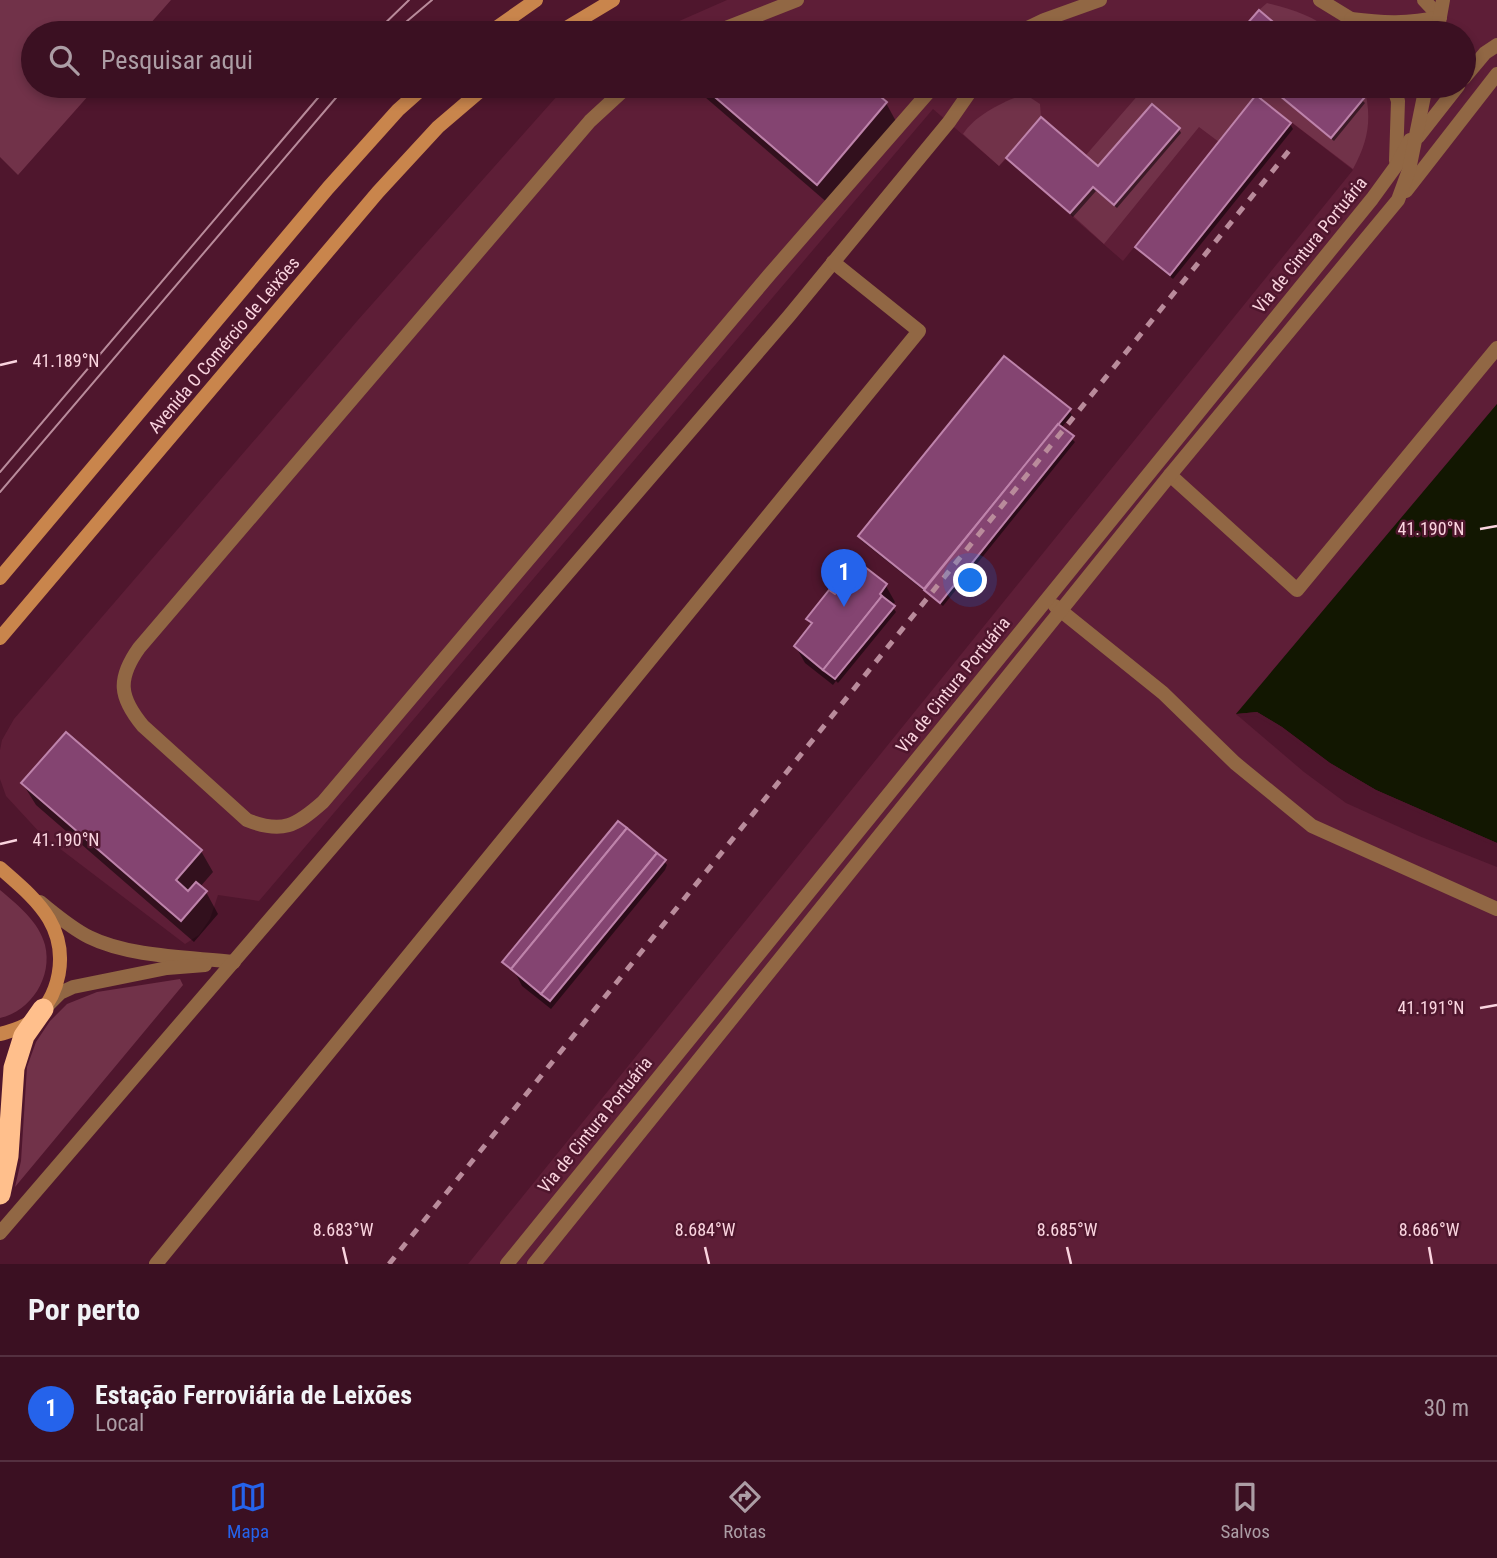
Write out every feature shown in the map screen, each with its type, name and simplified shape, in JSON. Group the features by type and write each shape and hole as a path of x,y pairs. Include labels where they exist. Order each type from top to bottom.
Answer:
{"highway":[{"path":"0,1194 8,1156 14,1068 24,1036 43,1009"}],"main road":[{"path":"506,21 536,0"},
{"path":"578,21 613,0"},
{"name":"Avenida O Comércio de Leixões","path":"0,578 328,188 412,98"},
{"name":"Avenida O Comércio de Leixões","path":"0,638 378,192 438,127 472,98"},
{"path":"0,868 24,889 48,917 58,942 59,974 56,989 43,1009 29,1023 0,1034"}],"lane":[{"path":"744,21 797,0"},
{"path":"1042,21 1100,0"},
{"path":"1320,0 1351,19 1365,21"},
{"path":"1424,0 1440,17"},
{"path":"1439,21 1443,0"},
{"path":"1416,21 1440,17"},
{"path":"1476,64 1497,45"},
{"path":"1398,200 1497,74"},
{"path":"615,98 580,131 129,662 123,690 133,715 247,820 261,826 290,826 302,820 323,802 770,274 924,98"},
{"path":"0,1233 833,262 949,122 966,98"},
{"path":"1396,166 1397,98"},
{"name":"Via de Cintura Portuária","path":"534,1264 1170,475 1398,200 1409,170 1423,98"},
{"path":"1396,166 1449,98"},
{"name":"Via de Cintura Portuária","path":"507,1264 1372,199 1396,166 1418,123"},
{"path":"156,1264 919,331 833,262"},
{"path":"1170,475 1297,590 1497,348"},
{"path":"1047,599 1163,693 1235,763 1312,826 1497,909"},
{"path":"24,889 60,918 91,938 132,950 234,962"},
{"path":"43,1009 60,993 73,987 167,968 234,962"}],"shaded area":[{"path":"0,0 171,0 153,21 21,21 21,98 86,98 18,175 0,157"},
{"path":"727,0 1497,0 1497,404 1236,714 1304,772 1346,803 1497,867 1497,1264 468,1264 1353,170 1260,98 1476,98 1476,21 679,21"},
{"path":"1267,3 1316,21 1272,21 1259,10"},
{"path":"555,98 1254,98 1123,261 1006,159 999,166 933,109 259,901 218,895 210,919 199,935 185,944 42,835 6,796 0,779 2,740 14,719 358,320"},
{"path":"1031,98 1040,104 1041,117 999,166 963,134 991,109 1008,101"},
{"path":"1136,98 1254,98 1219,142 1199,127 1104,244 1070,213 1093,187 1114,205 1180,128 1152,104 1098,166 1086,155"},
{"path":"1260,98 1283,98 1331,137 1366,98 1368,129 1353,169"},
{"path":"1497,404 1497,843 1376,790 1330,763 1257,712 1236,714"},
{"path":"0,890 33,921 42,937 47,957 46,969 37,991 21,1008 0,1018"},
{"path":"180,979 183,985 15,1187 21,1161 27,1067 36,1042 50,1021 67,1004 97,992"}],"pier":[{"path":"1257,712 1330,763 1376,790 1497,843 1497,847 1374,793 1256,716 1240,717 1236,714"}],"building":[{"path":"1259,10 1272,21 1249,21"},
{"path":"716,98 882,98 887,102 817,185"},
{"path":"1254,98 1260,98 1291,123 1170,275 1135,247"},
{"path":"1283,98 1364,98 1331,138"},
{"path":"1152,104 1180,128 1114,205 1093,187 1070,213 1006,158 1041,117 1098,166"},
{"path":"1004,356 1071,409 924,589 858,536"},
{"path":"1058,424 1074,436 940,603 924,590"},
{"path":"865,567 887,584 880,594 882,596 823,670 794,646 812,623 806,619 829,590 835,594 853,573 857,576"},
{"path":"882,596 895,606 835,679 823,670"},
{"path":"66,732 202,850 176,880 188,891 196,882 207,891 181,921 21,783"},
{"path":"618,821 627,828 511,969 502,962"},
{"path":"627,828 657,853 541,994 511,969"},
{"path":"657,853 666,860 550,1001 541,994"}],"tram line":[{"path":"387,21 409,0"},
{"path":"407,21 432,0"},
{"path":"0,472 318,98"},
{"path":"0,492 336,98"}],"railway":[{"path":"389,1264 1292,147"}],"place":[{"name":"Estação Ferroviária de Leixões","path":"844,607"}]}
